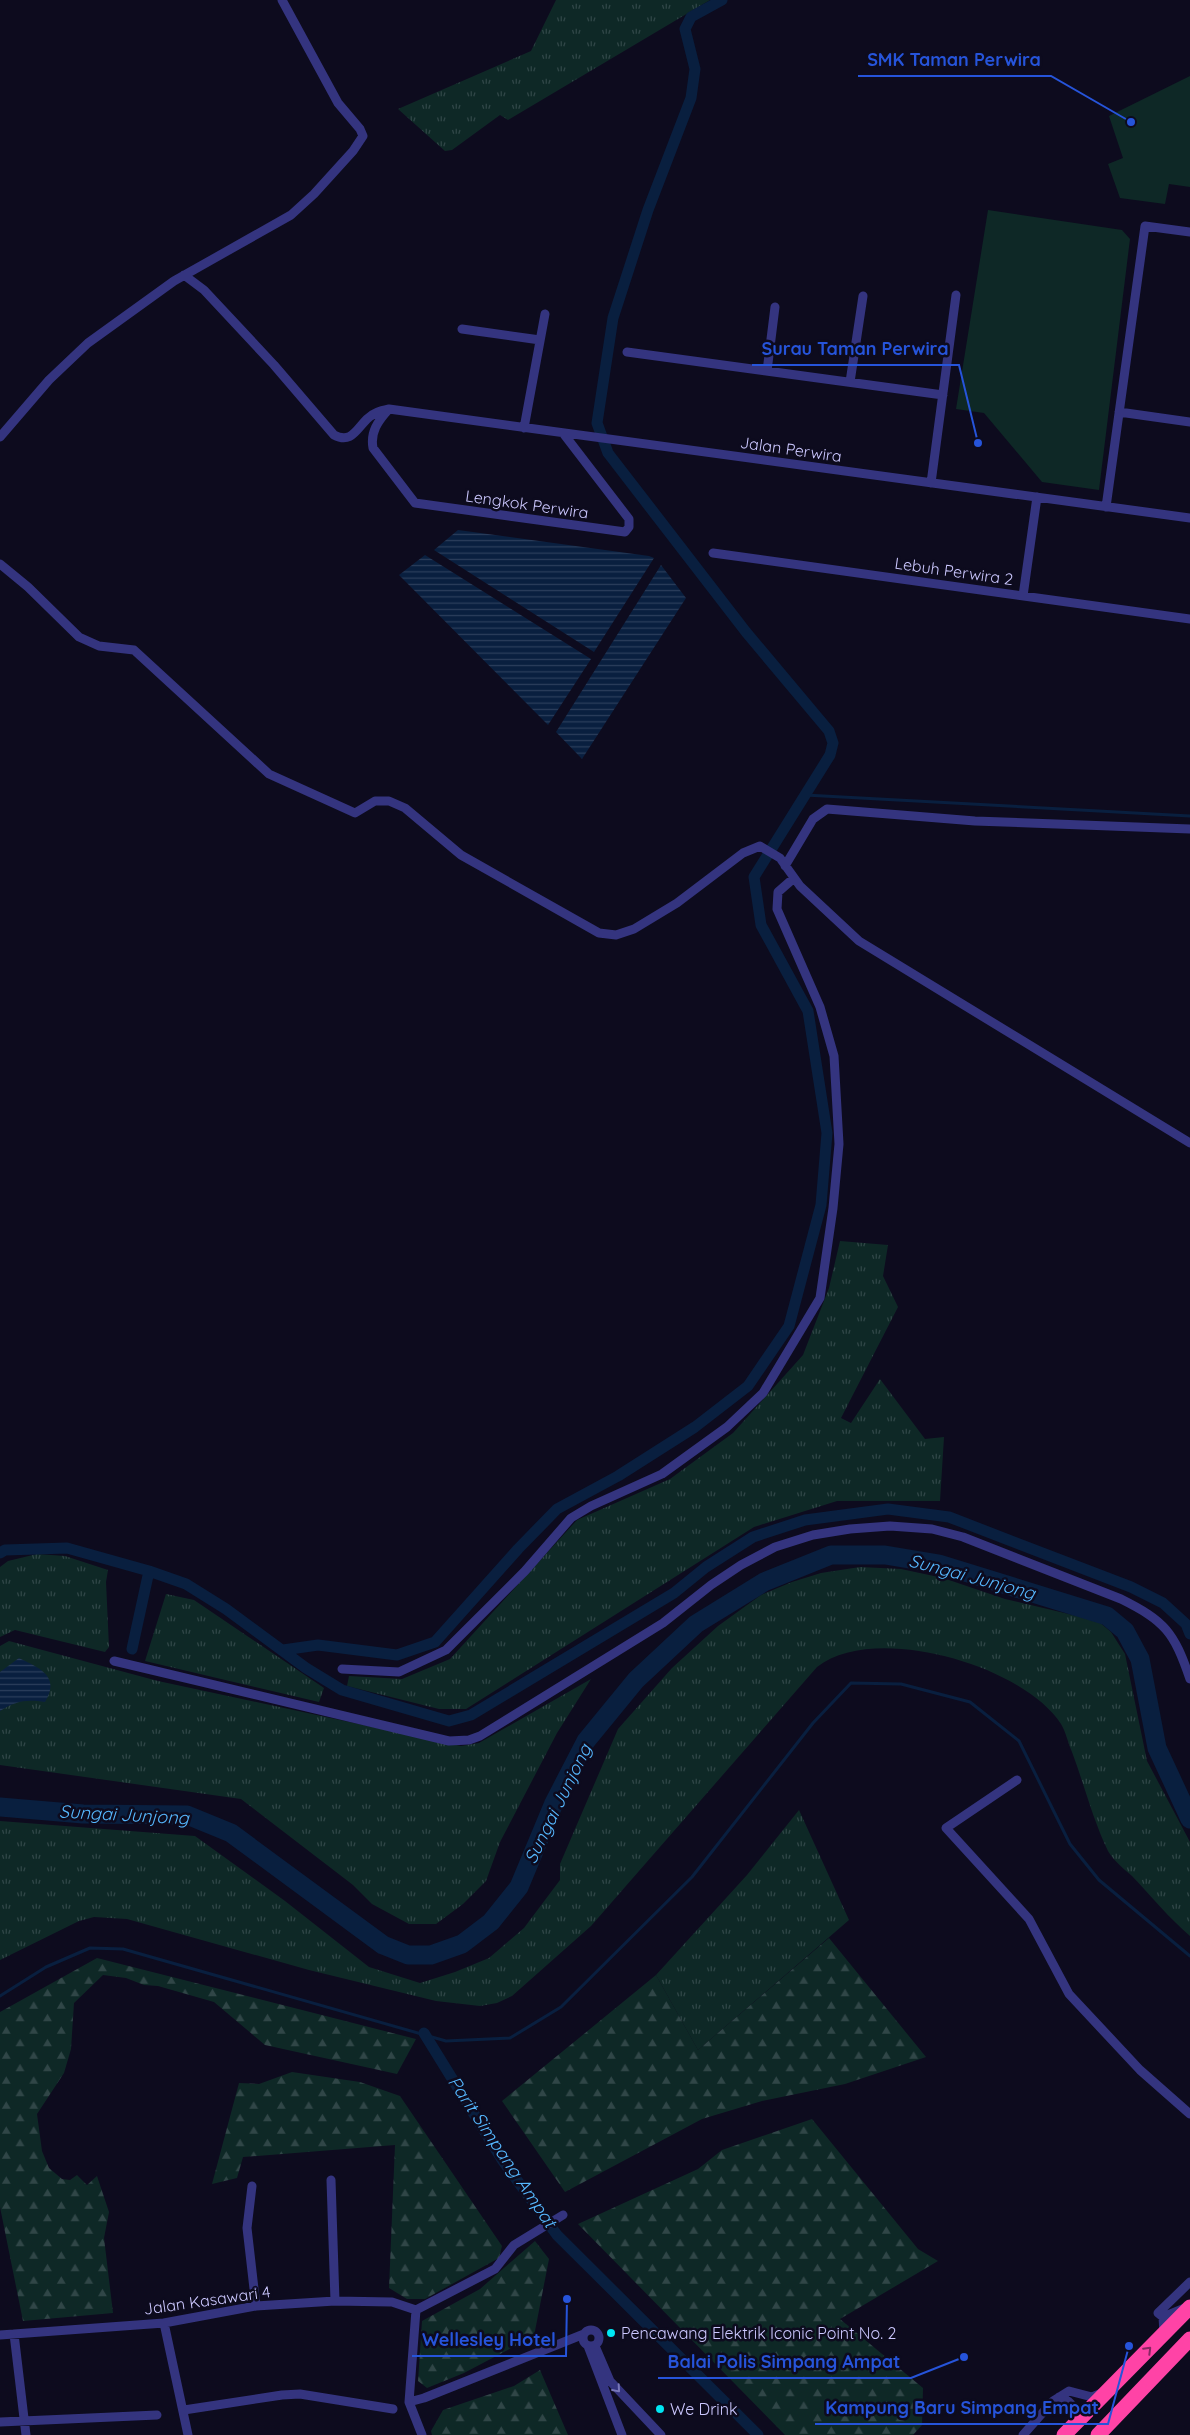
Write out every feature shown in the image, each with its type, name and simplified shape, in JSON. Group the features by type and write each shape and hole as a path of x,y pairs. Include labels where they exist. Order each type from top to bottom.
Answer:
{"highway":[{"path":"1064,2435 1190,2306"},
{"path":"1082,2416 1103,2435 1190,2339"}],"street":[{"path":"0,437 49,380 88,343 184,275 291,215 314,194 363,136 360,129 338,103 282,0"},
{"path":"1106,507 1145,226 1190,232"},
{"path":"184,275 204,290 274,365 334,435 346,439 377,412 389,409"},
{"path":"931,483 956,295"},
{"path":"850,382 863,296"},
{"path":"766,371 775,307"},
{"path":"524,428 545,314"},
{"path":"462,329 540,340"},
{"path":"627,352 943,395"},
{"name":"Jalan Perwira","path":"389,409 1190,518"},
{"name":"Lengkok Perwira","path":"389,409 374,428 373,448 415,503 625,532 629,527 629,518 563,433"},
{"path":"1119,412 1190,422"},
{"path":"1024,596 1037,497"},
{"name":"Lebuh Perwira 2","path":"713,553 1190,618"},
{"path":"0,564 28,587 79,637 99,646 134,650 270,774 356,813 375,801 389,801 405,808 461,855 599,933 616,935 634,929 677,903 743,853 760,846 783,862 794,878 860,941 1190,1143"},
{"path":"783,862 813,819 827,809 975,821 1190,829"},
{"path":"342,1669 399,1672 446,1650 525,1571 571,1518 591,1506 662,1474 727,1427 763,1393 816,1306 820,1298 834,1208 839,1144 834,1056 820,1007 777,909 778,892 794,878"},
{"path":"114,1661 449,1741 469,1740 480,1736 663,1623 712,1585 775,1547 813,1535 850,1529 890,1526 932,1529 963,1537 1121,1598 1142,1609 1168,1630 1179,1646 1190,1678"},
{"path":"1017,1780 946,1828 1029,1919 1069,1994 1140,2070 1190,2114"},
{"path":"332,2180 335,2301"},
{"path":"252,2186 247,2228 256,2306"},
{"path":"422,2435 409,2402 416,2310 495,2269 514,2245 534,2231 560,2217"},
{"path":"1164,2333 1162,2317 1158,2313 1190,2282"},
{"name":"Jalan Kasawari 4","path":"0,2335 164,2323 256,2306 335,2301 392,2302 416,2310"},
{"path":"1162,2317 1190,2306"},
{"path":"164,2323 188,2435"},
{"path":"409,2402 424,2398 591,2330 596,2332 600,2339 592,2346"},
{"path":"14,2334 26,2435"},
{"path":"584,2334 583,2340 592,2346 610,2381 661,2435"},
{"path":"592,2346 622,2435"},
{"path":"1023,2435 1058,2396 1069,2391 1092,2397 1107,2391"},
{"path":"184,2410 300,2394 393,2409"},
{"path":"1058,2396 1068,2402 1082,2416"},
{"path":"0,2422 157,2415"}],"green space":[{"path":"556,0 710,0 508,120 500,115 452,150 445,151 398,109 531,51"},
{"path":"1190,76 1190,187 1169,184 1165,204 1120,198 1108,164 1123,158 1109,116"},
{"path":"988,210 1122,230 1130,239 1099,490 1042,482 984,413 956,409"},
{"path":"840,1241 888,1245 883,1276 898,1307 841,1418 851,1423 880,1379 925,1439 944,1437 940,1501 837,1501 754,1527 466,1709 439,1709 347,1686 349,1676 402,1679 450,1659 577,1520 670,1479 733,1433 803,1355 829,1288"},
{"path":"37,1554 65,1556 108,1570 106,1582 109,1647 105,1652 15,1630 0,1637 0,1567 8,1561"},
{"path":"860,1567 901,1569 943,1578 1005,1599 1098,1621 1111,1632 1125,1654 1147,1761 1190,1842 1190,1936 1108,1851 1064,1730 1042,1703 1015,1684 982,1668 946,1656 909,1650 874,1649 842,1654 817,1667 591,1926 512,1996 497,2003 480,2006 436,2001 309,1970 127,1919 94,1917 79,1921 0,1960 0,1821 195,1836 285,1901 369,1967 420,1983 455,1972 489,1958 524,1928 560,1880 560,1864 618,1729 672,1668 718,1626 761,1595 792,1582 821,1573"},
{"path":"166,1594 194,1600 324,1688 319,1702 145,1661"},
{"path":"9,1641 158,1681 461,1746 479,1743 591,1679 557,1733 500,1842 486,1881 463,1904 436,1924 409,1924 372,1904 353,1885 241,1799 0,1765 0,1646"},
{"path":"799,1810 849,1920 698,2050 656,1975 747,1875"},
{"path":"829,1938 926,2057 845,2084 762,2101 702,2119 565,2192 502,2101 656,1975 698,2050"},
{"path":"97,1958 416,2039 397,2074 265,2045 214,2002 158,1986 144,1985 126,1978 103,1975 74,2003 71,2049 64,2073 37,2114 42,2151 49,2168 62,2179 70,2180 77,2175 87,2185 97,2176 109,2212 104,2238 113,2313 23,2321 0,2207 0,2012"},
{"path":"292,2072 360,2082 400,2096 502,2246 499,2258 425,2299 407,2299 389,2288 395,2145 243,2157 237,2178 212,2184 239,2083 259,2084"},
{"path":"812,2119 918,2249 938,2261 840,2319 923,2388 922,2425 913,2435 785,2435 578,2224 698,2169 722,2150"},
{"path":"535,2241 549,2259 534,2336 464,2373 427,2388 418,2381 422,2321 480,2289"},
{"path":"540,2370 568,2435 432,2435 431,2431 443,2410 514,2386"}],"water":[{"path":"458,530 654,558 594,652 434,550"},
{"path":"425,555 591,659 548,725 399,575"},
{"path":"661,565 686,598 582,759 556,732"},
{"path":"19,1658 34,1665 46,1674 49,1679 49,1693 45,1702 21,1702 0,1711 0,1672"}],"waterway":[{"path":"283,1650 318,1645 397,1655 435,1642 518,1549 557,1509 618,1476 695,1427 748,1386 789,1326 821,1205 827,1133 808,1011 761,925 754,877 830,755 833,743 829,731 746,632 608,453 597,423 613,318 648,210 691,98 695,69 685,29 691,17 722,0"},
{"path":"805,795 1190,816"},
{"path":"0,1553 5,1550 67,1548 149,1571 186,1584 226,1609 306,1668 342,1690 449,1721 471,1715 674,1593 706,1567 753,1537 805,1520 888,1509 949,1517 1131,1587 1163,1603 1186,1624 1190,1634"},
{"name":"Sungai Junjong","path":"0,1807 83,1814 187,1815 231,1833 383,1945 408,1955 431,1955 462,1944 491,1922 519,1887 554,1803 586,1741 636,1680 696,1624 764,1582 831,1555 885,1555 939,1564 1107,1616 1125,1631 1140,1659 1157,1748 1190,1819"},
{"path":"132,1649 149,1571"},
{"path":"0,1996 46,1967 90,1948 123,1949 446,2041 510,2038 561,2007 692,1877 813,1723 851,1683 901,1684 970,1702 1019,1741 1070,1844 1099,1880 1190,1956"},
{"name":"Parit Simpang Ampat","path":"424,2033 503,2161 557,2235 758,2435"}],"place":[{"name":"SMK Taman Perwira","path":"1131,122"},
{"name":"Surau Taman Perwira","path":"978,443"},
{"name":"Wellesley Hotel","path":"567,2299"},
{"name":"Pencawang Elektrik Iconic Point No. 2","path":"611,2333"},
{"name":"Kampung Baru Simpang Empat","path":"1129,2346"},
{"name":"Balai Polis Simpang Ampat","path":"964,2357"},
{"name":"We Drink","path":"660,2409"}]}
